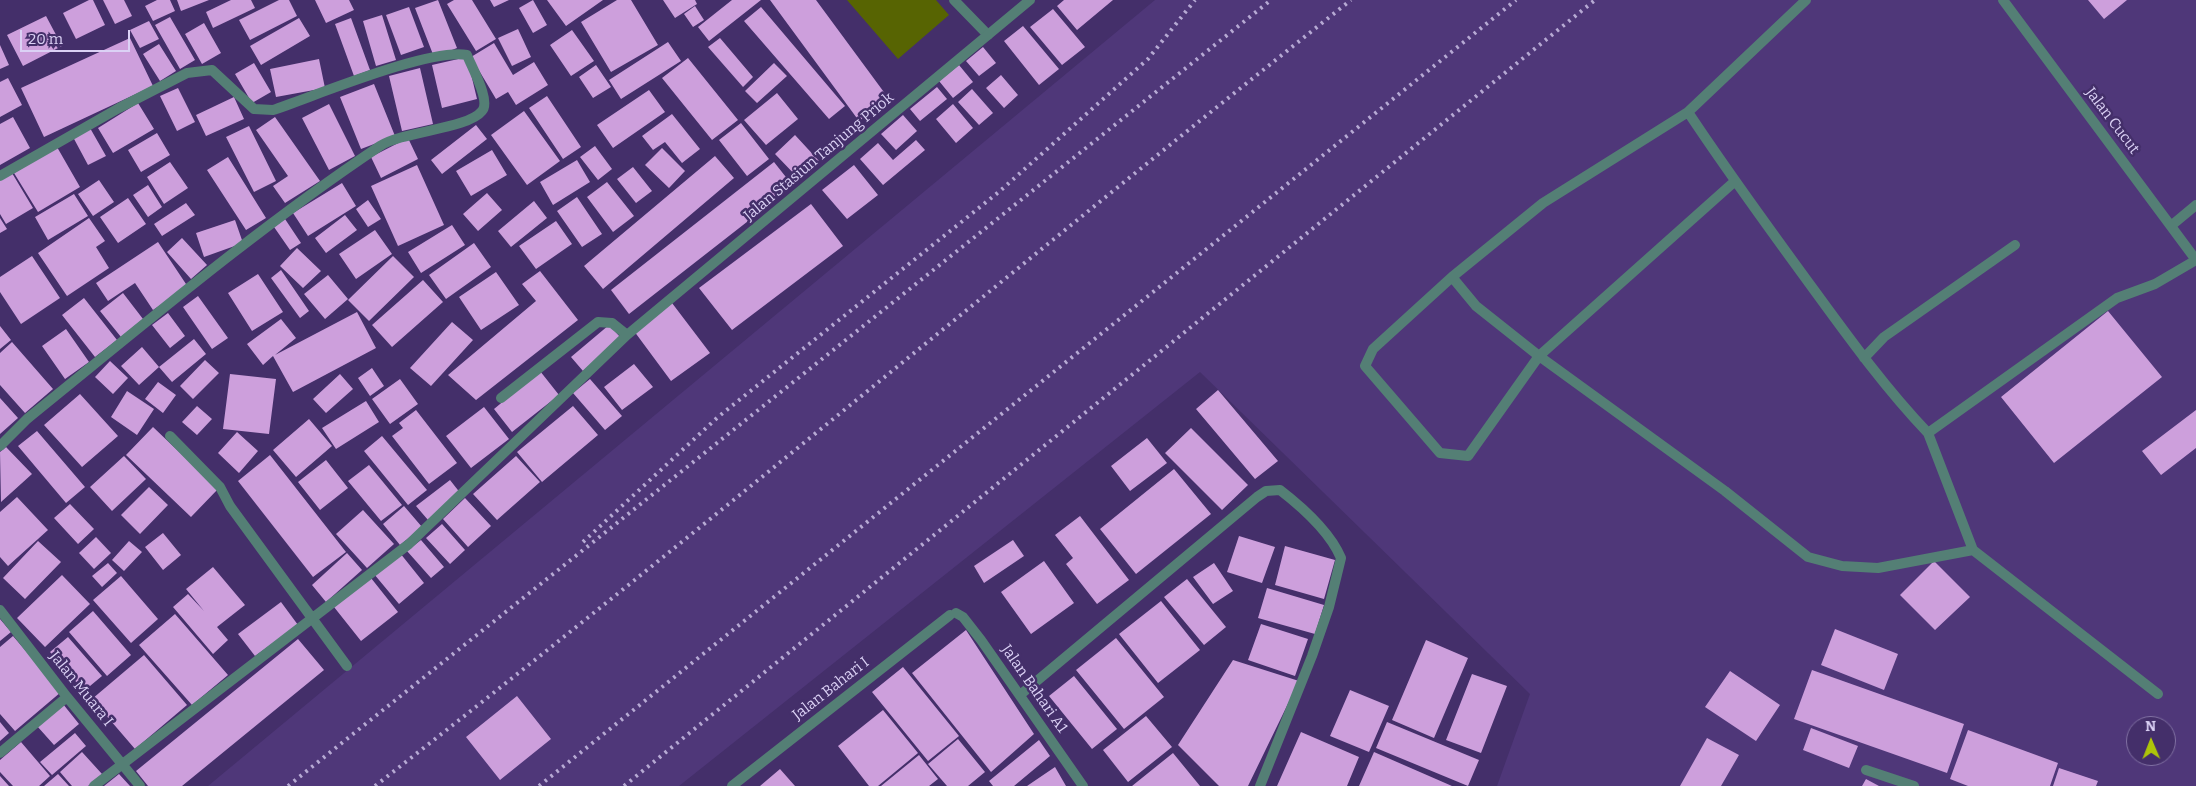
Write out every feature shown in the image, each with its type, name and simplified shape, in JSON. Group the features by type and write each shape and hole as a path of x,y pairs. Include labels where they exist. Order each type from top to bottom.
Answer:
{"street":[{"path":"954,0 988,35"},
{"name":"Jalan Stasiun Tanjung Priok","path":"94,786 313,619 422,533 627,335 1030,0"},
{"path":"1734,182 1539,356 1468,456 1440,453 1365,366 1373,349 1452,278 1543,203 1688,112 1746,54 1806,0"},
{"name":"Jalan Cucut","path":"2003,0 2172,225 2196,260"},
{"path":"0,176 119,108 187,73 198,70 212,70 254,109 264,111 273,110 412,63 455,53 467,56 486,100 485,109 479,116 431,131 410,133 382,145 276,219 27,420 0,446"},
{"path":"1688,112 1734,182 1864,358 1903,407 1928,433 1973,550 2158,694"},
{"path":"2172,225 2196,205"},
{"path":"1864,358 1884,337 2016,245"},
{"path":"1928,433 2116,298 2155,284 2196,260"},
{"path":"1452,278 1476,306 1539,356 1725,491 1808,557 1842,566 1878,568 1973,550"},
{"path":"501,398 598,322 612,323 627,335"},
{"path":"170,436 220,487 230,506 346,666"},
{"path":"1020,695 1256,498 1266,491 1280,490 1292,499 1328,537 1341,558 1329,607 1312,656 1260,786"},
{"name":"Jalan Muara I","path":"0,610 67,697 140,786"},
{"name":"Jalan Bahari A1","path":"953,614 963,617 1083,786"},
{"name":"Jalan Bahari I","path":"732,786 953,614"},
{"path":"0,753 67,697"},
{"path":"1866,770 1914,786"}],"shaded area":[{"path":"1155,0 2196,0 2196,786 1497,786 1530,694 1200,372 679,786 208,786"}],"green space":[{"path":"847,0 936,0 949,15 898,59"}],"building":[{"path":"89,0 93,0 105,25 76,39 63,13"},
{"path":"103,0 124,0 132,16 115,24"},
{"path":"157,0 170,0 175,11 153,21 145,6"},
{"path":"177,0 209,0 181,11"},
{"path":"231,0 251,0 255,8 213,28 206,12"},
{"path":"279,0 289,0 297,16 250,40 239,20"},
{"path":"315,0 349,0 354,10 326,23"},
{"path":"438,0 457,48 434,57 415,8"},
{"path":"454,0 472,0 496,39 476,51 447,4"},
{"path":"490,0 509,0 494,7"},
{"path":"533,0 547,25 533,33 519,8"},
{"path":"547,0 603,0 566,26"},
{"path":"617,0 631,0 658,45 611,72 581,22"},
{"path":"663,0 695,0 697,4 675,18"},
{"path":"732,0 761,0 709,41 698,27"},
{"path":"770,0 816,0 889,99 859,121"},
{"path":"1064,0 1113,0 1077,30 1057,6"},
{"path":"2088,0 2127,0 2104,19"},
{"path":"695,6 704,20 693,27 684,14"},
{"path":"409,7 424,47 401,55 386,15"},
{"path":"761,7 845,106 829,119 744,21"},
{"path":"1053,9 1085,47 1062,65 1030,27"},
{"path":"382,15 396,60 376,66 363,21"},
{"path":"46,16 62,46 23,66 7,35"},
{"path":"170,17 195,60 180,69 155,25"},
{"path":"299,18 310,36 261,65 250,46"},
{"path":"351,18 370,70 354,76 335,24"},
{"path":"149,21 159,39 140,48 130,30"},
{"path":"204,23 221,53 202,64 185,34"},
{"path":"1023,26 1059,69 1039,85 1004,41"},
{"path":"518,29 531,57 512,66 498,38"},
{"path":"572,30 594,61 571,76 550,45"},
{"path":"130,38 153,86 44,137 21,88"},
{"path":"720,38 753,77 743,87 708,47"},
{"path":"668,42 681,61 621,99 609,80"},
{"path":"494,43 513,75 534,62 548,85 516,105 508,92 496,99 471,57"},
{"path":"159,44 176,71 160,81 143,54"},
{"path":"0,45 9,65 0,69"},
{"path":"983,47 996,63 979,76 966,61"},
{"path":"467,57 477,99 442,108 432,65"},
{"path":"688,58 738,120 712,140 662,78"},
{"path":"319,59 325,88 276,97 270,69"},
{"path":"254,63 271,92 252,103 235,74"},
{"path":"774,63 787,76 757,103 745,91"},
{"path":"596,65 611,87 593,98 579,77"},
{"path":"959,65 973,82 953,98 939,81"},
{"path":"420,68 433,124 402,131 389,76"},
{"path":"1001,75 1018,95 1004,108 986,88"},
{"path":"8,78 22,105 0,117 0,82"},
{"path":"374,84 395,136 361,149 340,97"},
{"path":"937,87 947,99 920,121 910,109"},
{"path":"178,88 195,122 177,131 160,96"},
{"path":"972,89 993,113 979,125 958,102"},
{"path":"649,90 665,112 613,148 597,125"},
{"path":"777,93 798,119 766,145 744,120"},
{"path":"547,96 581,147 563,159 529,108"},
{"path":"234,97 244,119 206,136 196,115"},
{"path":"138,103 154,129 113,153 98,128"},
{"path":"329,104 355,156 329,170 302,118"},
{"path":"953,104 973,128 956,143 936,119"},
{"path":"524,111 560,161 527,185 491,135"},
{"path":"672,114 700,149 682,163 665,142 653,150 642,136"},
{"path":"903,115 917,131 896,150 881,134"},
{"path":"13,117 30,148 0,165 0,124"},
{"path":"275,117 320,181 285,203 273,186 288,176 256,130"},
{"path":"741,123 769,159 747,176 719,140"},
{"path":"476,125 487,139 442,174 431,160"},
{"path":"249,126 276,181 254,192 226,137"},
{"path":"90,128 106,156 88,165 73,137"},
{"path":"157,133 170,155 141,172 128,150"},
{"path":"795,135 819,161 800,180 775,154"},
{"path":"408,138 418,159 381,178 371,157"},
{"path":"916,140 925,150 883,185 860,159 878,143 893,160"},
{"path":"595,146 612,169 598,180 580,157"},
{"path":"57,147 80,187 38,212 14,173"},
{"path":"662,148 685,171 669,188 645,165"},
{"path":"492,150 507,175 471,196 456,171"},
{"path":"715,156 734,178 603,289 584,266"},
{"path":"228,157 266,218 246,230 207,170"},
{"path":"577,160 590,182 553,205 540,182"},
{"path":"170,162 188,188 164,204 147,177"},
{"path":"774,162 793,186 629,314 611,290"},
{"path":"417,165 444,225 398,246 371,186"},
{"path":"854,165 878,195 847,219 822,190"},
{"path":"633,167 652,191 636,203 617,179"},
{"path":"12,173 33,208 6,224 0,214 0,180"},
{"path":"99,180 114,202 93,216 78,194"},
{"path":"607,182 634,216 613,232 587,197"},
{"path":"342,183 356,206 308,236 293,213"},
{"path":"148,185 162,207 148,217 133,195"},
{"path":"487,193 502,210 478,231 463,214"},
{"path":"74,194 88,216 48,240 35,217"},
{"path":"577,197 602,234 582,247 557,211"},
{"path":"128,198 146,224 118,243 100,217"},
{"path":"368,200 381,219 368,227 356,209"},
{"path":"534,201 547,218 511,247 498,231"},
{"path":"186,203 195,215 162,236 154,224"},
{"path":"811,204 843,246 732,330 699,288"},
{"path":"345,215 357,230 326,253 315,238"},
{"path":"0,218 7,229 0,233"},
{"path":"89,218 105,241 96,247 109,268 67,296 38,253"},
{"path":"285,219 301,243 290,250 274,227"},
{"path":"235,220 243,243 204,257 196,233"},
{"path":"556,221 572,244 536,269 519,246"},
{"path":"452,225 465,245 421,273 408,252"},
{"path":"375,230 392,254 356,279 339,254"},
{"path":"182,238 207,265 191,279 167,252"},
{"path":"158,242 188,287 153,310 135,283 108,301 96,283"},
{"path":"474,243 491,267 446,299 429,275"},
{"path":"297,248 321,271 303,288 280,266"},
{"path":"32,256 60,298 21,324 0,292 0,277"},
{"path":"393,256 414,277 369,321 348,300"},
{"path":"281,270 309,311 300,318 271,278"},
{"path":"540,271 578,320 476,400 448,375 536,301 522,284"},
{"path":"496,272 519,305 481,330 459,297"},
{"path":"258,274 283,312 252,331 228,293"},
{"path":"328,275 348,299 325,319 304,294"},
{"path":"423,280 443,302 392,347 372,325"},
{"path":"123,293 143,319 121,337 100,311"},
{"path":"198,296 228,338 212,349 183,307"},
{"path":"84,298 117,340 95,357 62,315"},
{"path":"672,303 710,353 671,381 634,331"},
{"path":"2108,311 2162,377 2054,463 2001,397"},
{"path":"357,312 376,348 293,392 273,356 263,365 247,344 281,319 296,338 275,355"},
{"path":"168,313 185,336 170,348 152,325"},
{"path":"452,322 473,340 431,386 410,368"},
{"path":"609,325 621,338 583,371 571,357"},
{"path":"0,326 11,340 0,349"},
{"path":"66,329 89,362 65,379 42,346"},
{"path":"194,339 206,354 172,382 159,367"},
{"path":"12,342 53,389 25,413 0,385 0,353"},
{"path":"142,347 159,367 139,385 121,366"},
{"path":"205,360 219,373 193,399 180,386"},
{"path":"110,361 128,378 113,394 95,377"},
{"path":"634,364 653,387 622,410 604,387"},
{"path":"372,368 384,386 370,396 358,378"},
{"path":"540,371 559,395 512,432 494,409"},
{"path":"230,374 276,379 269,434 223,429"},
{"path":"340,374 353,389 326,413 313,399"},
{"path":"400,379 418,404 390,424 372,399"},
{"path":"590,379 622,416 605,430 573,393"},
{"path":"158,382 176,395 163,413 145,399"},
{"path":"1218,390 1278,461 1255,479 1196,409"},
{"path":"127,391 154,409 137,435 111,417"},
{"path":"80,394 118,436 82,467 44,425"},
{"path":"0,398 18,418 0,434"},
{"path":"366,401 379,422 336,449 322,428"},
{"path":"197,406 212,419 197,435 182,422"},
{"path":"573,406 598,435 542,482 517,452"},
{"path":"484,407 509,439 471,468 446,436"},
{"path":"416,410 457,463 429,484 392,436 403,428 399,423"},
{"path":"2196,410 2196,448 2161,475 2142,451"},
{"path":"309,419 332,446 296,477 273,450"},
{"path":"153,427 218,489 191,517 126,455"},
{"path":"1191,428 1248,485 1222,510 1165,453"},
{"path":"37,431 85,487 66,503 18,446"},
{"path":"237,432 258,451 239,473 218,453"},
{"path":"382,436 427,490 408,505 364,451"},
{"path":"1147,438 1167,463 1130,491 1111,466"},
{"path":"6,447 32,474 1,502 0,452"},
{"path":"270,455 346,552 313,577 238,481"},
{"path":"124,456 146,479 112,511 90,487"},
{"path":"516,456 540,482 497,520 473,494"},
{"path":"326,460 348,488 320,510 298,482"},
{"path":"369,465 402,505 381,521 348,481"},
{"path":"1174,469 1211,514 1136,574 1100,529"},
{"path":"450,480 461,494 428,520 416,506"},
{"path":"149,487 168,505 140,534 121,515"},
{"path":"17,497 48,530 8,566 0,557 0,512"},
{"path":"465,498 491,526 468,547 443,519"},
{"path":"70,504 94,529 78,544 54,518"},
{"path":"404,506 422,527 400,545 383,524"},
{"path":"363,510 394,544 367,568 336,534"},
{"path":"1080,516 1129,580 1097,604 1066,564 1073,558 1055,535"},
{"path":"442,524 465,550 450,564 426,538"},
{"path":"163,533 181,555 163,570 145,547"},
{"path":"1239,536 1275,547 1262,583 1227,572"},
{"path":"96,537 111,553 94,569 79,553"},
{"path":"421,540 444,567 431,578 407,551"},
{"path":"1013,540 1024,556 984,583 974,566"},
{"path":"38,541 61,562 25,599 3,578"},
{"path":"129,541 142,552 124,571 112,560"},
{"path":"1285,546 1335,560 1324,599 1275,585"},
{"path":"347,553 362,570 326,602 312,585"},
{"path":"400,553 424,583 399,604 374,574"},
{"path":"1044,561 1074,603 1031,634 1001,592"},
{"path":"1934,561 1970,597 1935,630 1900,595"},
{"path":"108,563 117,573 102,587 92,576"},
{"path":"1214,563 1233,591 1213,604 1193,577"},
{"path":"213,567 245,605 217,627 228,640 213,654 173,607 188,594 204,611 186,589"},
{"path":"62,575 90,604 45,647 17,618"},
{"path":"121,576 158,619 131,643 93,600"},
{"path":"371,578 398,612 361,641 334,607"},
{"path":"1187,579 1226,627 1204,645 1164,597"},
{"path":"1267,588 1324,605 1315,634 1258,618"},
{"path":"1161,601 1200,650 1158,683 1119,634"},
{"path":"281,602 298,625 255,656 238,634"},
{"path":"93,611 131,655 107,676 69,632"},
{"path":"175,614 228,675 192,705 139,645"},
{"path":"0,619 11,632 0,641"},
{"path":"1261,624 1308,639 1295,676 1248,660"},
{"path":"1835,629 1898,654 1884,690 1821,665"},
{"path":"966,630 1034,734 991,772 912,673"},
{"path":"13,636 61,692 15,731 0,714 0,647"},
{"path":"68,637 102,676 84,691 50,652"},
{"path":"1116,638 1164,697 1124,729 1076,670"},
{"path":"298,639 324,670 182,786 148,786 136,771"},
{"path":"1426,640 1468,658 1434,738 1392,720"},
{"path":"144,655 187,705 135,749 92,699"},
{"path":"1233,660 1299,681 1248,786 1219,786 1178,745"},
{"path":"903,667 959,736 928,761 872,692"},
{"path":"1812,670 1964,724 1947,773 1794,719"},
{"path":"1730,671 1780,705 1756,741 1705,707"},
{"path":"1472,674 1507,686 1481,753 1446,740"},
{"path":"1074,676 1117,729 1092,749 1049,696"},
{"path":"1350,690 1389,706 1369,752 1330,736"},
{"path":"517,696 551,739 500,780 466,737"},
{"path":"63,704 79,724 54,745 37,726"},
{"path":"883,710 918,753 878,786 869,786 838,746"},
{"path":"1146,716 1172,747 1128,782 1103,750"},
{"path":"0,722 9,733 0,741"},
{"path":"1387,722 1479,760 1468,786 1376,748"},
{"path":"1811,728 1858,746 1849,768 1803,750"},
{"path":"1968,730 2058,763 2050,786 1968,786 1950,779"},
{"path":"1301,732 1359,757 1347,786 1277,786"},
{"path":"75,733 86,746 52,775 40,762"},
{"path":"1707,738 1739,755 1721,786 1680,786"},
{"path":"958,739 985,772 968,786 947,786 928,764"},
{"path":"1039,740 1050,756 1014,786 993,786 989,781"},
{"path":"21,742 50,776 39,786 13,786 0,772 0,760"},
{"path":"82,752 102,774 88,786 72,786 60,772"},
{"path":"1374,752 1452,786 1359,786"},
{"path":"1173,753 1200,786 1132,786"},
{"path":"919,755 938,779 929,786 881,786"},
{"path":"1055,767 1066,786 1027,786"},
{"path":"2059,768 2098,781 2096,786 2053,786"},
{"path":"780,769 795,786 760,786"},
{"path":"58,774 69,786 44,786"},
{"path":"119,774 130,786 104,786"},
{"path":"0,776 9,786 0,786"},
{"path":"1866,779 1879,786 1862,786"}],"railway":[{"path":"583,542 718,417 1000,191 1148,59 1195,0"},
{"path":"288,786 1271,0"},
{"path":"375,786 743,493 1351,0"},
{"path":"539,786 1516,0"},
{"path":"624,786 1595,0"}]}
